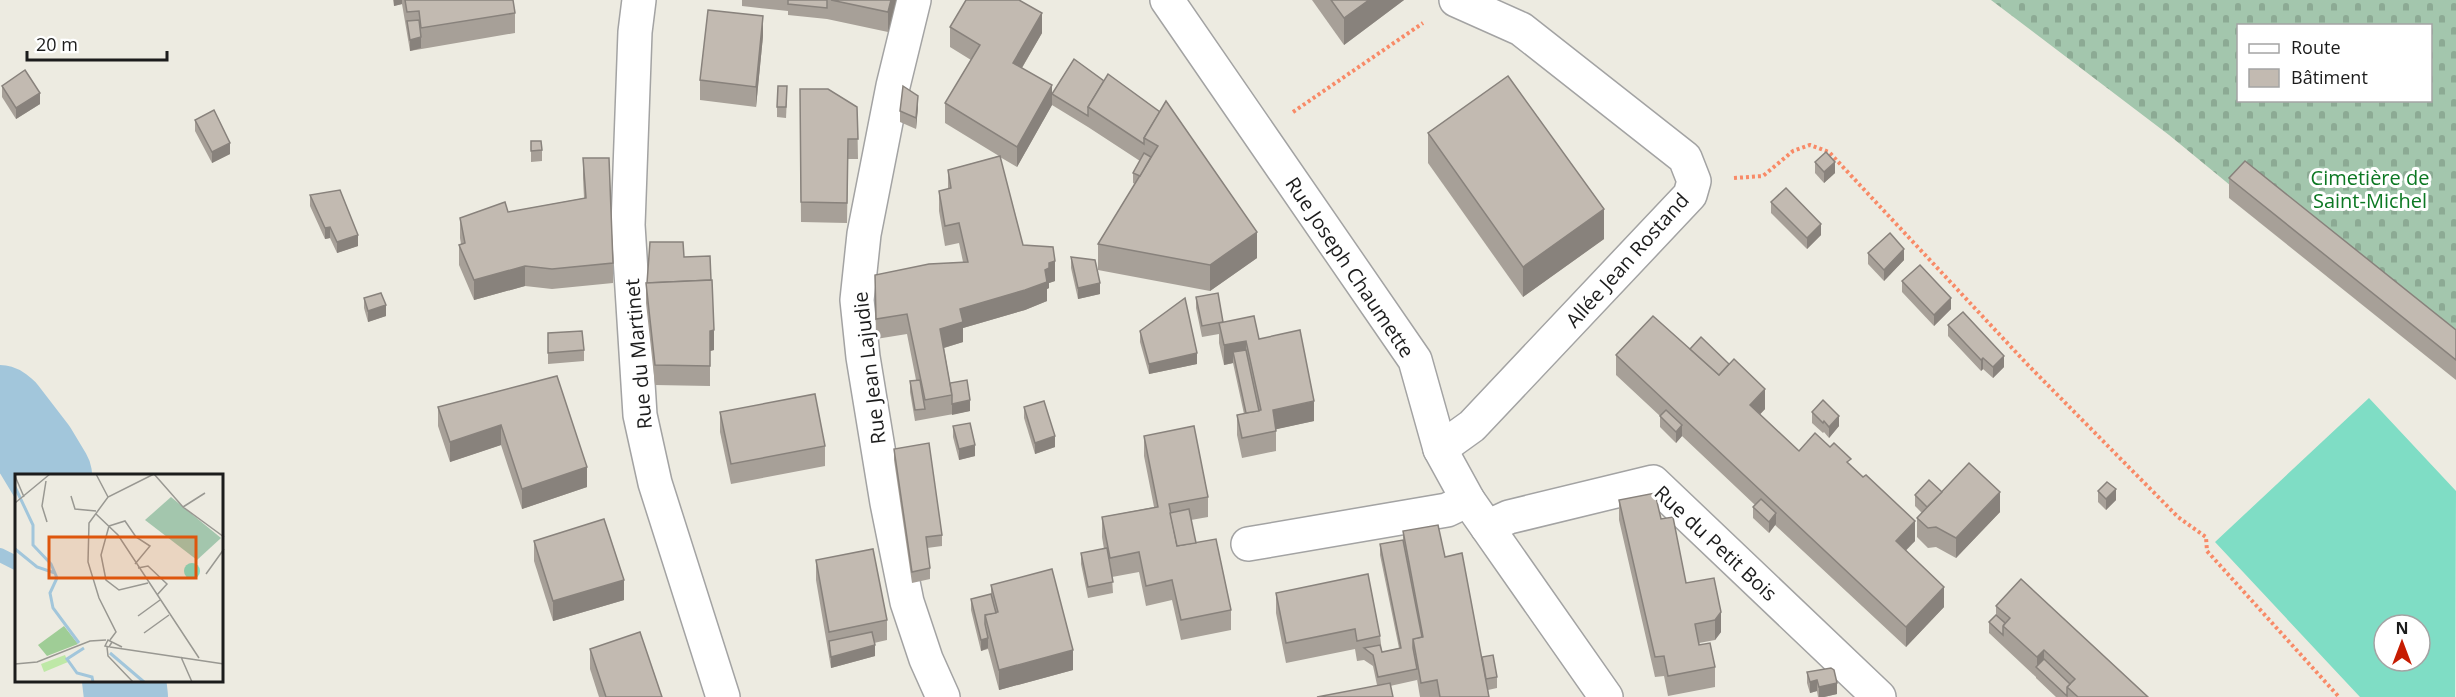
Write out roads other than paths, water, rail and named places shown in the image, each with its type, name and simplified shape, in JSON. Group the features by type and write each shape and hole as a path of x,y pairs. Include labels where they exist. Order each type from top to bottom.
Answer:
{"street":[{"name":"Rue du Martinet","path":"639,0 635,32 628,225 640,415 655,483 723,697"},
{"name":"Rue Jean Lajudie","path":"914,0 892,86 864,234 857,300 863,357 886,503 907,602 926,659 943,697"},
{"name":"Rue Joseph Chaumette","path":"1167,0 1415,360 1440,449 1468,500 1606,697"},
{"name":"Allée Jean Rostand","path":"1440,449 1472,426 1690,195 1694,181 1685,158 1521,29 1456,0"},
{"name":"Rue du Petit Bois","path":"1487,527 1509,517 1653,482 1879,697"},
{"path":"1248,544 1447,510 1468,500"}],"waterway":[{"path":"0,407 35,450 49,474"},
{"path":"0,555 15,562"},
{"path":"124,682 126,697"}],"park label":[{"name":"Cimetière de Saint-Michel","path":"2370,188"}]}
